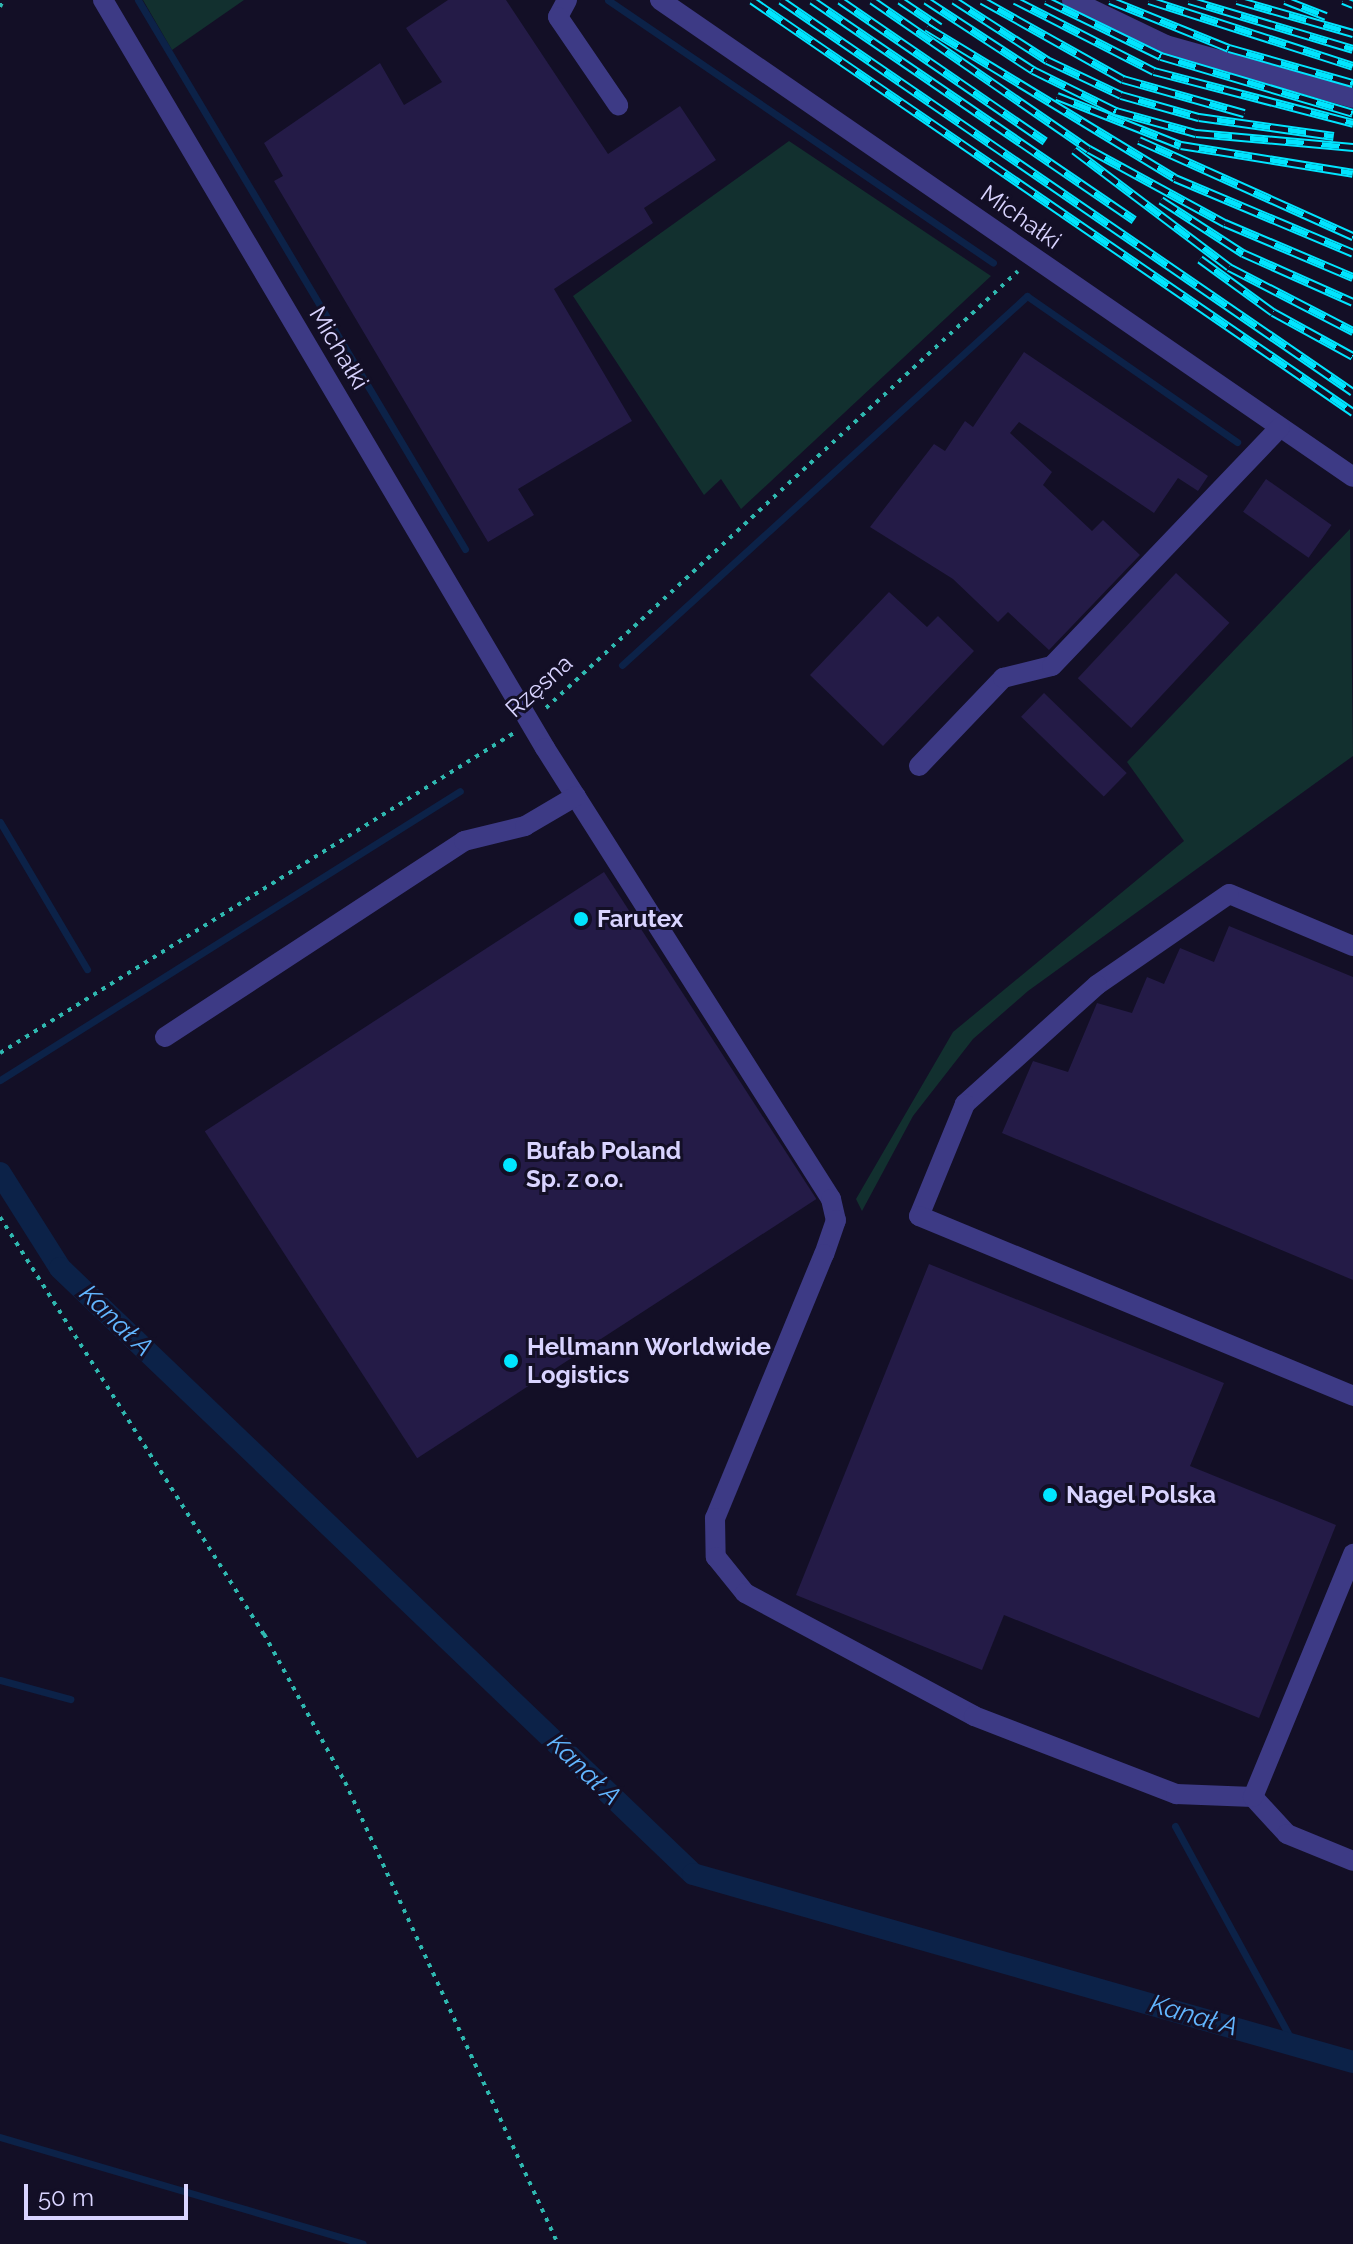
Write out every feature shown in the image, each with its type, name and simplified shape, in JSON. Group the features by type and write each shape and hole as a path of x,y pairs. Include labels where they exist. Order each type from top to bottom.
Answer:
{"street":[{"name":"Michałki","path":"103,0 531,722 831,1199 836,1220 715,1518 716,1557 745,1593 974,1716 1176,1794 1253,1797"},
{"path":"567,0 558,17 618,105"},
{"name":"Michałki","path":"660,0 1353,477"},
{"path":"1072,0 1166,45 1353,98"},
{"path":"919,766 1003,678 1052,666 1280,427"},
{"path":"165,1037 464,841 525,826 576,796"},
{"path":"1353,946 1229,894 1097,985 965,1104 919,1216 1353,1396"},
{"path":"1353,1554 1253,1797 1287,1834 1353,1861"}],"path":[{"path":"0,7 3,0"},
{"name":"Rzęsna","path":"0,1053 531,722 1031,255"},
{"path":"0,1217 264,1634 345,1782 558,2244"}],"green space":[{"path":"143,0 244,0 172,50"},
{"path":"789,141 991,276 741,509 721,479 704,495 573,296"},
{"path":"1350,529 1353,756 1028,991 973,1039 913,1116 862,1211 856,1199 953,1032 1184,841 1127,762"}],"building":[{"path":"448,0 506,0 608,154 680,106 716,160 644,208 653,223 554,289 632,421 518,489 534,515 488,542 274,181 283,176 264,143 380,63 404,105 442,82 406,28"},
{"path":"1024,352 1208,476 1198,491 1178,478 1154,513 1019,422 1010,433 1052,472 1043,485 1092,531 1103,520 1140,555 1049,650 1008,612 998,622 953,579 870,527 934,444 945,451 965,421 973,427"},
{"path":"1266,479 1332,525 1309,558 1243,512"},
{"path":"1176,573 1229,623 1131,728 1078,678"},
{"path":"889,592 927,627 938,616 974,651 883,746 810,675"},
{"path":"1044,693 1127,773 1104,797 1021,717"},
{"name":"Bufab Poland Sp. z o.o.","path":"604,872 816,1199 417,1458 205,1131"},
{"path":"1229,926 1353,977 1353,1280 1002,1133 1033,1061 1068,1072 1097,1003 1132,1013 1147,977 1164,984 1180,948 1214,962"},
{"name":"Nagel Polska","path":"929,1264 1224,1383 1190,1466 1336,1525 1259,1718 1004,1615 982,1670 796,1595"}],"waterway":[{"path":"138,0 465,549"},
{"path":"608,0 993,263"},
{"path":"622,665 1027,296 1237,442"},
{"path":"0,1080 460,791"},
{"path":"0,822 87,969"},
{"name":"Kanał A","path":"0,1173 60,1268 693,1874 1353,2062"},
{"path":"0,1680 70,1699"},
{"path":"1175,1826 1296,2048"},
{"path":"0,2137 363,2244"}],"railway":[{"path":"752,0 1353,412"},
{"path":"781,0 1353,392"},
{"path":"812,0 1134,220"},
{"path":"840,0 1045,141"},
{"path":"872,0 1089,149 1225,223 1353,277"},
{"path":"900,0 940,27"},
{"path":"926,0 1033,70 1116,111 1196,133 1353,147"},
{"path":"954,0 1047,60 1121,95 1199,117 1334,136"},
{"path":"982,0 1123,79 1244,113"},
{"path":"1015,0 1154,71 1353,123"},
{"path":"1046,0 1161,56 1353,113"},
{"path":"1110,0 1229,48 1353,83"},
{"path":"1149,0 1353,66"},
{"path":"1189,0 1353,49"},
{"path":"1237,0 1353,33"},
{"path":"1285,0 1326,16"},
{"path":"1343,0 1353,4"},
{"path":"927,27 1175,178 1353,253"},
{"path":"1057,96 1181,145 1353,173"},
{"path":"1139,140 1353,236"},
{"path":"1074,150 1229,267 1353,331"},
{"path":"1161,200 1243,253 1353,302"},
{"path":"1200,259 1273,312 1353,356"}],"place":[{"name":"Farutex","path":"581,919"},
{"name":"Bufab Poland Sp. z o.o.","path":"510,1165"},
{"name":"Hellmann Worldwide Logistics","path":"511,1361"},
{"name":"Nagel Polska","path":"1050,1495"}]}
